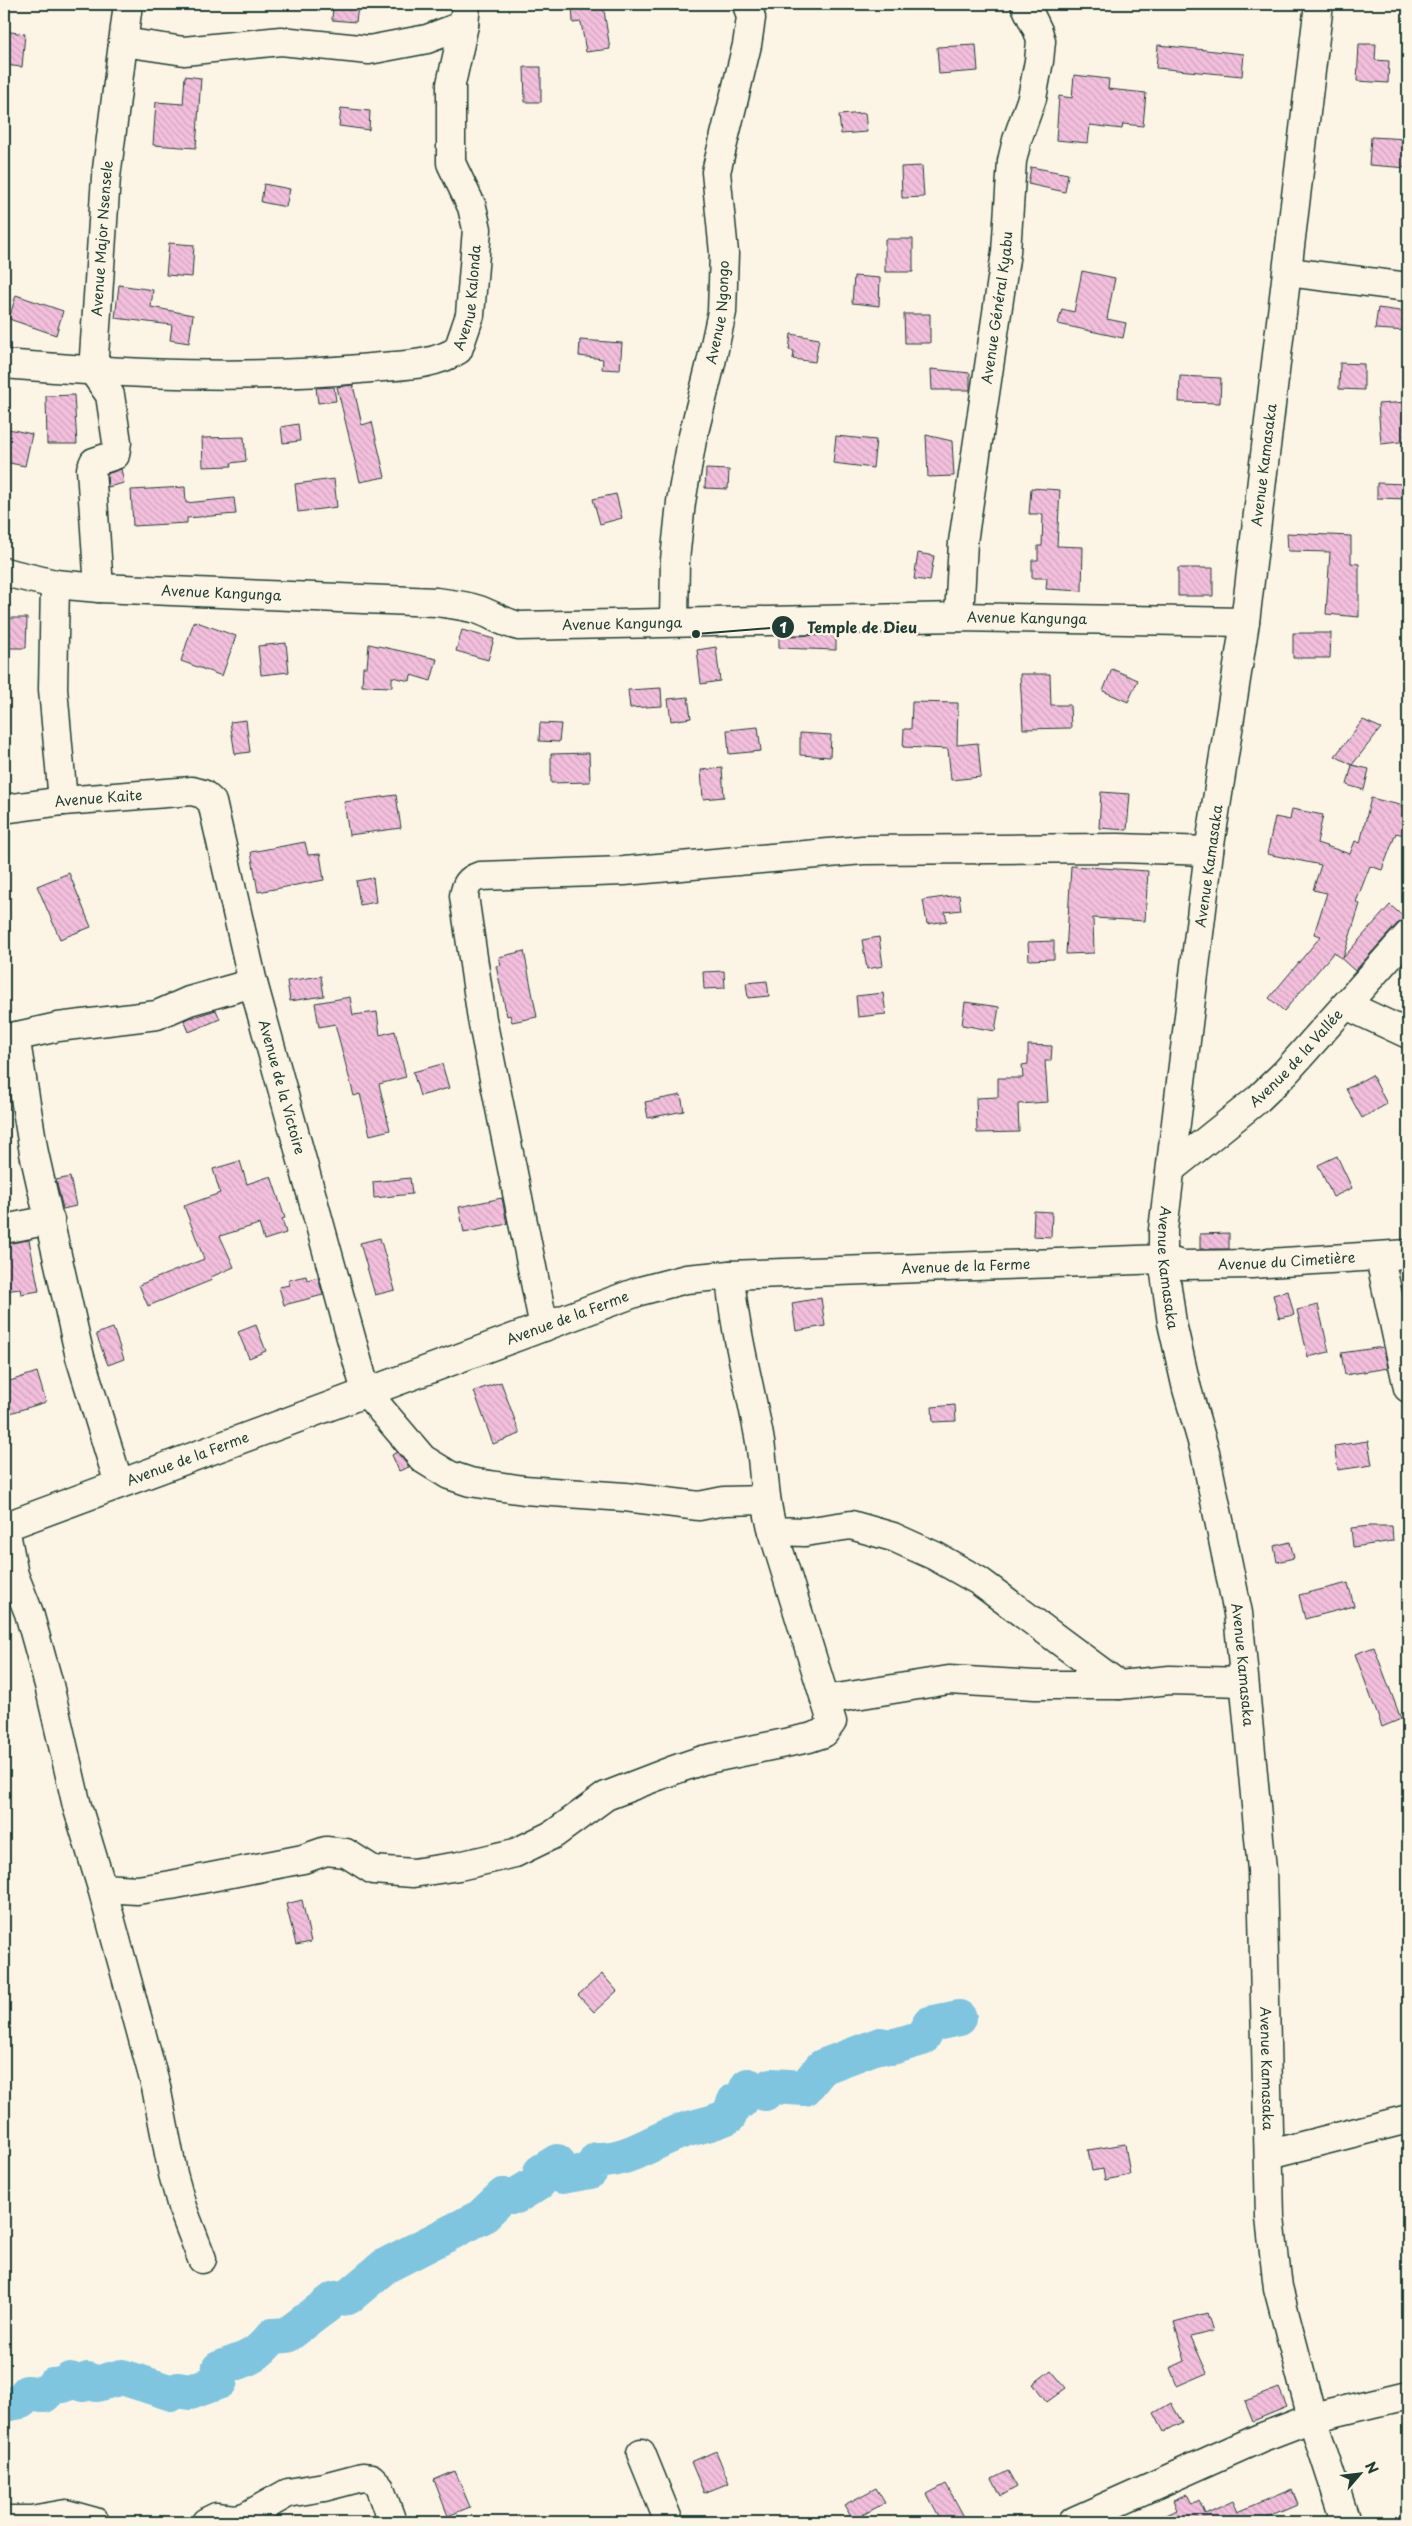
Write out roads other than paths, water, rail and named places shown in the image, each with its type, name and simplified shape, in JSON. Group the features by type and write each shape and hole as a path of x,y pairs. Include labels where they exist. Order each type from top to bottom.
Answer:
{"street":[{"name":"Avenue Major Nsensele","path":"93,372 106,176 128,4"},
{"name":"Avenue Ngongo","path":"674,622 675,560 681,502 692,440 722,312 724,253 716,172 747,44 751,18 747,4"},
{"name":"Avenue Général Kyabu","path":"959,617 963,542 1006,252 1012,161 1032,98 1039,61 1041,41 1025,4"},
{"name":"Avenue Kamasaka","path":"1319,4 1245,622 1210,851 1172,1168 1165,1206 1163,1259 1172,1323 1187,1390 1205,1452 1238,1613 1262,1870 1270,2218 1278,2288 1312,2418 1346,2522"},
{"path":"124,42 184,51 281,41 369,50 427,39 465,14"},
{"name":"Avenue Kalonda","path":"4,364 93,372 310,374 416,364 444,359 458,350 470,315 477,229 472,207 451,163 451,84 465,14"},
{"path":"1288,272 1408,287"},
{"path":"93,372 110,395 117,442 115,455 94,462 91,469 99,588"},
{"name":"Avenue Kangunga","path":"4,572 55,584 99,588 436,602 466,606 481,611 504,623 519,626 959,617 1245,622"},
{"path":"55,584 53,689 63,801"},
{"name":"Avenue Kaite","path":"4,809 63,801 192,792"},
{"name":"Avenue de la Victoire","path":"192,792 207,797 214,809 253,983 366,1392"},
{"path":"544,1328 482,1019 464,896 466,884 471,879 480,876 624,871 863,850 1118,848 1210,851"},
{"name":"Avenue de la Vallée","path":"1172,1168 1258,1099 1285,1073 1408,935"},
{"path":"119,1484 80,1357 10,1038 102,1020 158,1015 189,1001 253,983"},
{"path":"1346,1005 1408,1034"},
{"path":"4,1229 50,1220"},
{"name":"Avenue du Cimetière","path":"1163,1259 1182,1264 1212,1265 1380,1258 1408,1254"},
{"path":"1380,1258 1408,1388"},
{"name":"Avenue de la Ferme","path":"5,1527 366,1392 665,1284 686,1279 730,1275 1163,1259"},
{"path":"102,1888 137,1890 171,1885 303,1859 326,1852 346,1853 373,1870 413,1873 459,1866 515,1852 554,1834 606,1796 703,1760 809,1738 824,1732 832,1722 773,1531 766,1500 764,1465 733,1317 730,1275"},
{"path":"366,1392 423,1460 449,1475 470,1482 524,1490 625,1497 699,1506 724,1501 766,1500"},
{"path":"773,1531 805,1532 851,1525 875,1530 935,1556 979,1582 1119,1685"},
{"path":"5,1527 14,1575 31,1622 49,1685 77,1806 102,1888 156,2087 173,2174 182,2207 202,2259"},
{"path":"825,1700 949,1680 1035,1685 1119,1685 1170,1680 1243,1682"},
{"path":"1270,2154 1408,2119"},
{"path":"1080,2521 1260,2438 1312,2418 1408,2395"},
{"path":"641,2454 669,2522"},
{"path":"206,2522 216,2517 237,2521 288,2493 324,2487 362,2477 371,2478 378,2486 392,2522"},
{"path":"4,2520 31,2520 66,2514 95,2522"}],"waterway":[{"path":"4,2404 21,2401 27,2393 44,2395 53,2386 63,2385 70,2380 83,2384 88,2380 96,2384 122,2377 172,2393 178,2390 190,2392 220,2381 219,2369 254,2355 273,2336 287,2335 335,2299 348,2297 385,2266 481,2217 503,2196 516,2196 539,2182 541,2172 557,2162 562,2176 590,2171 597,2160 621,2157 676,2133 729,2116 735,2101 741,2101 748,2086 765,2093 772,2086 805,2088 822,2067 880,2045 892,2047 922,2038 930,2024 959,2018"}],"place":[{"name":"Temple de Dieu","path":"696,634"}]}
